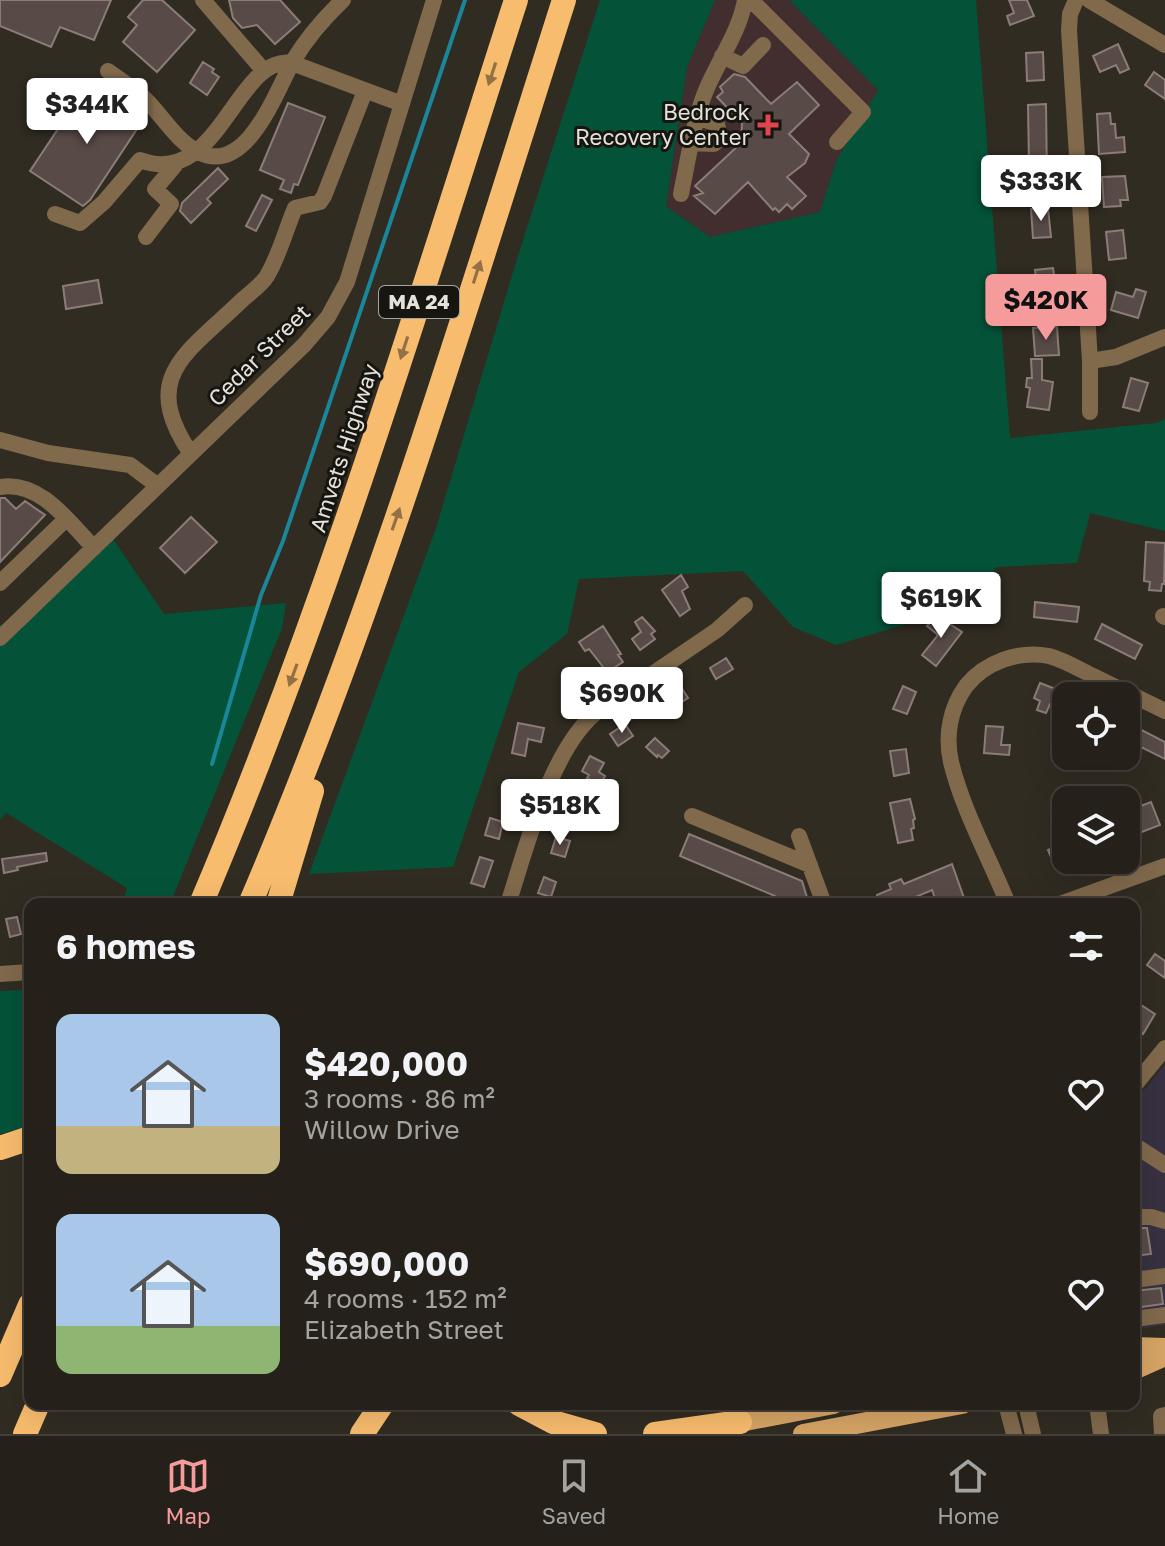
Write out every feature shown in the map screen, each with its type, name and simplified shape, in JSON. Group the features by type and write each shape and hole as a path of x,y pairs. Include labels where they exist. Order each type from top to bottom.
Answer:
{"highway":[{"name":"Amvets Highway","path":"203,898 273,728 349,517 516,0"},
{"name":"MA 24","path":"252,898 303,776 371,593 564,0"},
{"path":"280,898 371,593"},
{"path":"0,1148 24,1140"},
{"path":"0,1375 24,1319"},
{"path":"25,1433 35,1410"},
{"path":"362,1434 378,1410"},
{"path":"530,1410 553,1422 595,1434"},
{"path":"655,1434 740,1422"}],"main road":[{"path":"1140,1347 1165,1348"},
{"path":"1140,1367 1165,1356"},
{"path":"684,1434 803,1410"},
{"path":"803,1434 930,1410"}],"street":[{"path":"203,0 264,71"},
{"path":"108,71 143,97 197,152 214,157 240,149 267,113 292,63 321,21 343,0"},
{"name":"Cedar Street","path":"0,638 304,345 334,308 347,282 434,0"},
{"path":"681,194 696,117 748,0 863,112 837,142"},
{"path":"1076,0 1070,14 1069,30 1090,361 1090,412"},
{"path":"1089,0 1165,45"},
{"path":"722,56 743,66 763,45"},
{"path":"146,237 171,204 155,189 176,164 197,152 264,71 274,64 292,63 402,104"},
{"path":"191,454 174,430 167,401 171,377 184,356 266,277 295,208 320,202 365,91"},
{"path":"691,143 710,145 720,137 717,124 696,117"},
{"path":"55,214 80,223 104,202 140,160 155,166 176,164"},
{"path":"1090,361 1116,357 1165,337"},
{"path":"0,440 48,453 130,465 158,486"},
{"path":"0,487 10,485 36,492 94,548"},
{"path":"0,583 66,519"},
{"path":"510,898 544,798 582,726 598,711 717,630 745,605"},
{"path":"1005,898 960,791 951,760 948,740 952,715 967,685 995,663 1011,657 1045,655 1165,711"},
{"path":"692,816 810,865"},
{"path":"799,836 822,898"},
{"path":"1077,898 1165,866"},
{"path":"0,974 24,972"},
{"path":"1140,1079 1165,1048"},
{"path":"1140,1150 1165,1165"},
{"path":"1140,1217 1165,1221"},
{"path":"1140,1279 1165,1276"},
{"path":"1140,1318 1165,1315"},
{"path":"1008,1410 1014,1434"},
{"path":"1027,1410 1033,1434"},
{"path":"1101,1410 1101,1434"},
{"path":"1162,1434 1161,1416 1165,1415"}],"shaded area":[{"name":"Bedrock Recovery Center","path":"715,0 789,0 878,90 836,161 820,212 710,237 666,206 687,67"},
{"path":"1165,1064 1165,1325 1140,1329 1140,1092"}],"green space":[{"path":"600,0 715,0 687,67 666,206 710,237 820,212 836,161 878,90 789,0 976,0 1010,438 1156,423 1165,419 1165,531 1090,513 1077,563 997,567 955,612 928,601 910,623 836,645 793,627 743,571 579,579 567,634 519,672 453,867 309,874 436,528 517,259"},
{"path":"109,533 164,614 286,603 282,628 172,898 124,898 127,888 6,813 0,820 0,625 15,624"},
{"path":"24,990 24,1128 0,1134 0,991"}],"building":[{"path":"0,0 111,0 94,40 60,27 51,47 0,26"},
{"path":"143,0 162,0 195,30 157,72 123,42 137,25 128,17"},
{"path":"229,0 280,0 300,22 275,44 257,25 242,28 233,18"},
{"path":"1009,0 1027,0 1034,16 1010,25 1007,16 1014,13"},
{"path":"1118,44 1129,69 1120,73 1116,65 1100,72 1093,56"},
{"path":"1043,52 1044,80 1027,81 1026,53"},
{"path":"203,62 214,69 212,72 219,77 207,95 190,83"},
{"path":"1154,72 1165,80 1165,99 1145,85"},
{"path":"734,74 745,77 771,104 797,82 819,105 789,134 809,154 805,163 787,177 806,196 792,209 787,204 779,212 775,208 773,210 748,182 715,214 694,196 703,193 695,186 741,143 742,123 717,97 723,92 720,87"},
{"path":"88,84 143,120 83,206 30,171"},
{"path":"288,103 325,117 298,185 294,184 291,193 280,189 284,180 260,170"},
{"path":"1046,104 1047,182 1021,182 1020,165 1029,165 1028,105"},
{"path":"1110,113 1116,138 1124,137 1125,152 1099,154 1097,114"},
{"path":"218,168 228,179 207,199 211,203 191,223 180,211 182,203"},
{"path":"1125,176 1128,200 1120,200 1121,206 1104,207 1102,177"},
{"path":"262,195 272,200 256,231 246,226"},
{"path":"1048,208 1051,237 1033,238 1031,209"},
{"path":"1123,230 1126,258 1109,260 1106,232"},
{"path":"1053,268 1057,297 1039,299 1035,270"},
{"path":"98,280 102,303 66,309 63,286"},
{"path":"1136,289 1146,292 1138,318 1111,310 1116,292 1133,297"},
{"path":"1057,327 1059,355 1035,356 1033,328"},
{"path":"1031,359 1042,359 1042,380 1053,382 1049,410 1027,407 1030,388 1026,387 1027,378 1032,378"},
{"path":"1131,378 1148,383 1139,411 1123,407"},
{"path":"0,498 5,498 16,509 25,501 45,515 0,562"},
{"path":"191,517 217,542 185,573 160,548"},
{"path":"1146,542 1165,543 1164,584 1161,591 1149,590 1150,582 1144,581"},
{"path":"681,575 688,587 682,591 690,609 680,616 662,590"},
{"path":"1035,602 1079,607 1077,622 1034,617"},
{"path":"936,615 962,632 936,666 922,655 938,635 927,626"},
{"path":"642,617 655,631 651,634 655,639 640,650 632,639 641,632 635,622"},
{"path":"1102,624 1142,645 1135,659 1095,639"},
{"path":"603,626 623,662 607,672 589,649 585,651 579,642"},
{"path":"726,658 733,669 716,679 710,668"},
{"path":"1040,683 1052,688 1052,705 1046,713 1037,710 1040,701 1034,698"},
{"path":"903,686 916,692 907,714 893,709"},
{"path":"681,687 688,698 668,711 661,701"},
{"path":"518,723 544,728 541,742 528,739 525,756 512,753"},
{"path":"625,724 633,736 618,746 610,734"},
{"path":"986,726 1003,727 1001,745 1010,745 1009,755 984,753"},
{"path":"1140,729 1165,742 1165,759 1140,746"},
{"path":"655,738 669,751 662,758 646,747"},
{"path":"906,749 909,773 894,776 890,751"},
{"path":"590,756 604,763 599,772 605,776 600,785 587,778 589,775 582,771"},
{"path":"575,790 587,795 580,815 567,810"},
{"path":"910,799 915,819 914,828 911,829 913,840 898,843 890,803"},
{"path":"1151,802 1160,825 1140,833 1140,806"},
{"path":"490,818 503,822 499,839 485,835"},
{"path":"689,834 802,881 807,898 776,898 680,856"},
{"path":"556,837 570,841 565,857 551,853"},
{"path":"46,853 47,861 4,873 2,859"},
{"path":"480,857 493,861 484,887 471,883"},
{"path":"952,864 964,898 935,898 932,890 913,898 878,898 877,895 891,889 889,884 901,879 904,884"},
{"path":"544,877 556,882 551,897 538,893"},
{"path":"17,917 21,934 10,937 6,919"},
{"path":"1155,954 1165,961 1165,978 1147,965"},
{"path":"1140,1007 1155,1014 1143,1034 1140,1032"},
{"path":"1140,1228 1147,1228 1151,1254 1140,1255"},
{"path":"1161,1288 1163,1304 1140,1307 1140,1290"}],"waterway":[{"path":"212,764 261,595 283,541 465,0"}],"place":[{"name":"Bedrock Recovery Center","path":"768,125"}]}
